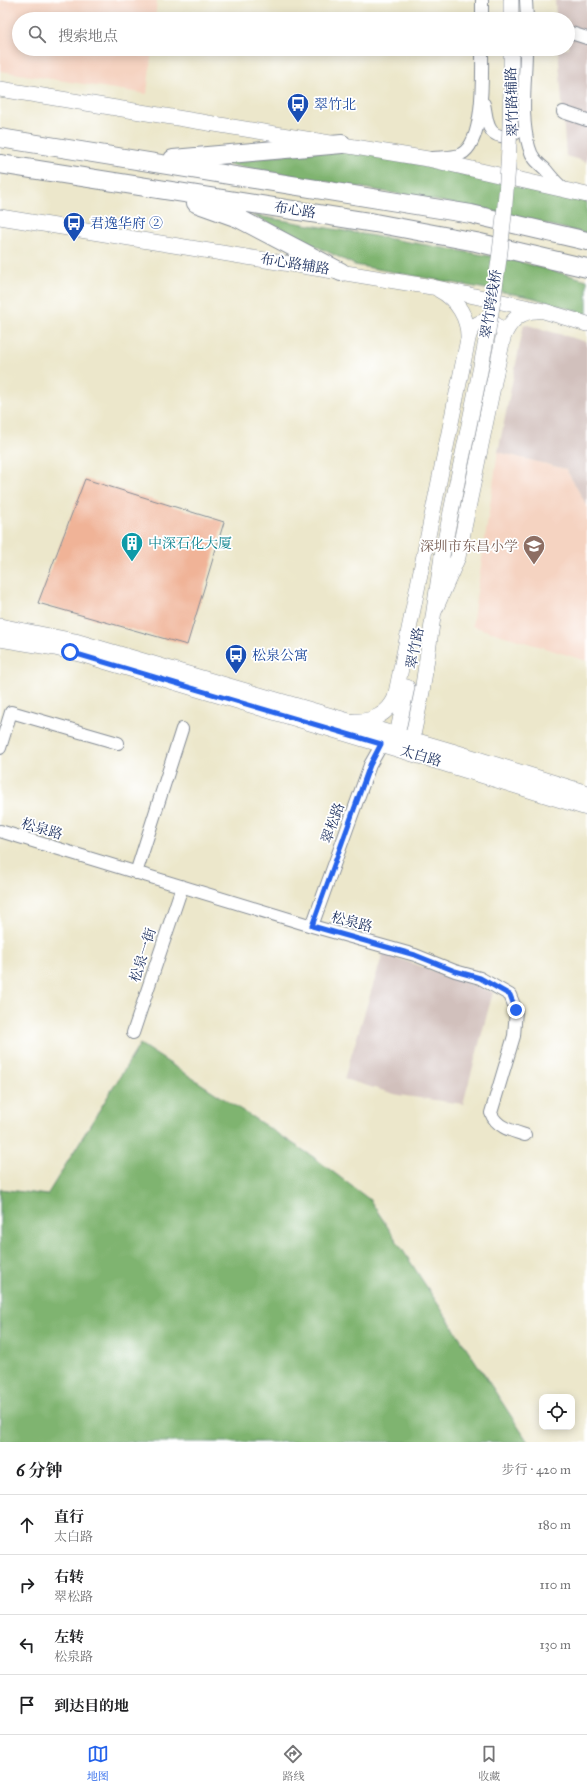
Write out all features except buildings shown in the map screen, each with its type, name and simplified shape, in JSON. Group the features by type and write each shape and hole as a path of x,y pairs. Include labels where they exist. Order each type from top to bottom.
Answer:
{"highway":[{"name":"布心路","path":"0,138 471,214 587,241"},
{"path":"147,161 342,144"},
{"name":"布心路","path":"0,164 375,223 476,242 587,268"},
{"path":"157,189 238,218 341,272"}],"main road":[{"path":"504,0 504,12"},
{"path":"511,0 511,12"},
{"name":"翠竹跨线桥","path":"438,555 486,279 496,194 504,56"},
{"name":"翠竹跨线桥","path":"438,555 488,329 504,207 510,126 512,56"},
{"path":"0,89 428,159 587,195"},
{"name":"布心路辅路","path":"0,217 432,287 544,311 587,324"},
{"path":"432,287 444,293 459,308 467,327 468,339"},
{"path":"434,612 458,558 503,338 510,323 518,316 532,311 544,311"},
{"path":"419,578 468,339 473,326 484,322 492,323 499,327 503,338"},
{"name":"翠竹路","path":"346,720 368,720 386,712 392,705 398,686 419,578 438,555"},
{"name":"翠竹路","path":"412,740 434,612 438,555"},
{"name":"翠竹路","path":"392,741 438,555"},
{"name":"太白路","path":"0,626 75,641 346,720 392,741"},
{"name":"太白路","path":"0,639 55,648 87,656 392,741 587,808"},
{"path":"392,741 412,740"},
{"name":"太白路","path":"412,740 587,793"}],"street":[{"path":"482,0 482,12"},
{"path":"526,0 527,12"},
{"path":"575,34 587,38"},
{"name":"翠竹路辅路","path":"428,159 461,154 471,144 478,120 482,95 482,56"},
{"name":"翠竹路辅路","path":"526,56 525,115 529,148 536,161 553,180 564,189"},
{"path":"482,95 488,125 492,132 496,135 506,137 516,134 522,127 525,115"},
{"path":"563,112 587,120"},
{"path":"0,748 11,712 118,743"},
{"path":"136,874 182,729"},
{"name":"翠松路","path":"312,926 370,765 392,741"},
{"name":"松泉路","path":"0,831 136,874 415,955 455,971 480,978 510,995 516,1010 514,1036 491,1113 493,1120 508,1130 525,1135"},
{"name":"松泉一街","path":"133,1033 182,887"}],"shaded area":[{"path":"0,0 157,0 156,12 12,12 12,56 151,56 147,94 0,71"},
{"path":"555,0 587,0 587,162 566,156 559,56 575,56 575,12 556,12"},
{"path":"524,324 587,342 587,506 566,469 498,452"},
{"name":"深圳市东昌小学","path":"498,452 566,469 587,506 587,661 472,626"},
{"path":"383,953 493,992 463,1104 398,1095 344,1079"}],"green space":[{"path":"346,148 587,202 587,234 484,209 214,162"},
{"path":"252,215 513,260 587,280 587,314 530,297 355,265"},
{"path":"140,1044 312,1156 370,1200 528,1442 0,1442 0,1189 47,1195"}],"place":[{"name":"翠竹北","path":"298,124"},
{"name":"君逸华府 ②","path":"74,242"},
{"name":"中深石化大厦","path":"132,562"},
{"name":"深圳市东昌小学","path":"534,566"},
{"name":"松泉公寓","path":"236,674"}],"route":[{"path":"70,652 381,744 370,765 312,926 415,955 455,971 480,978 510,995 516,1010"}]}
